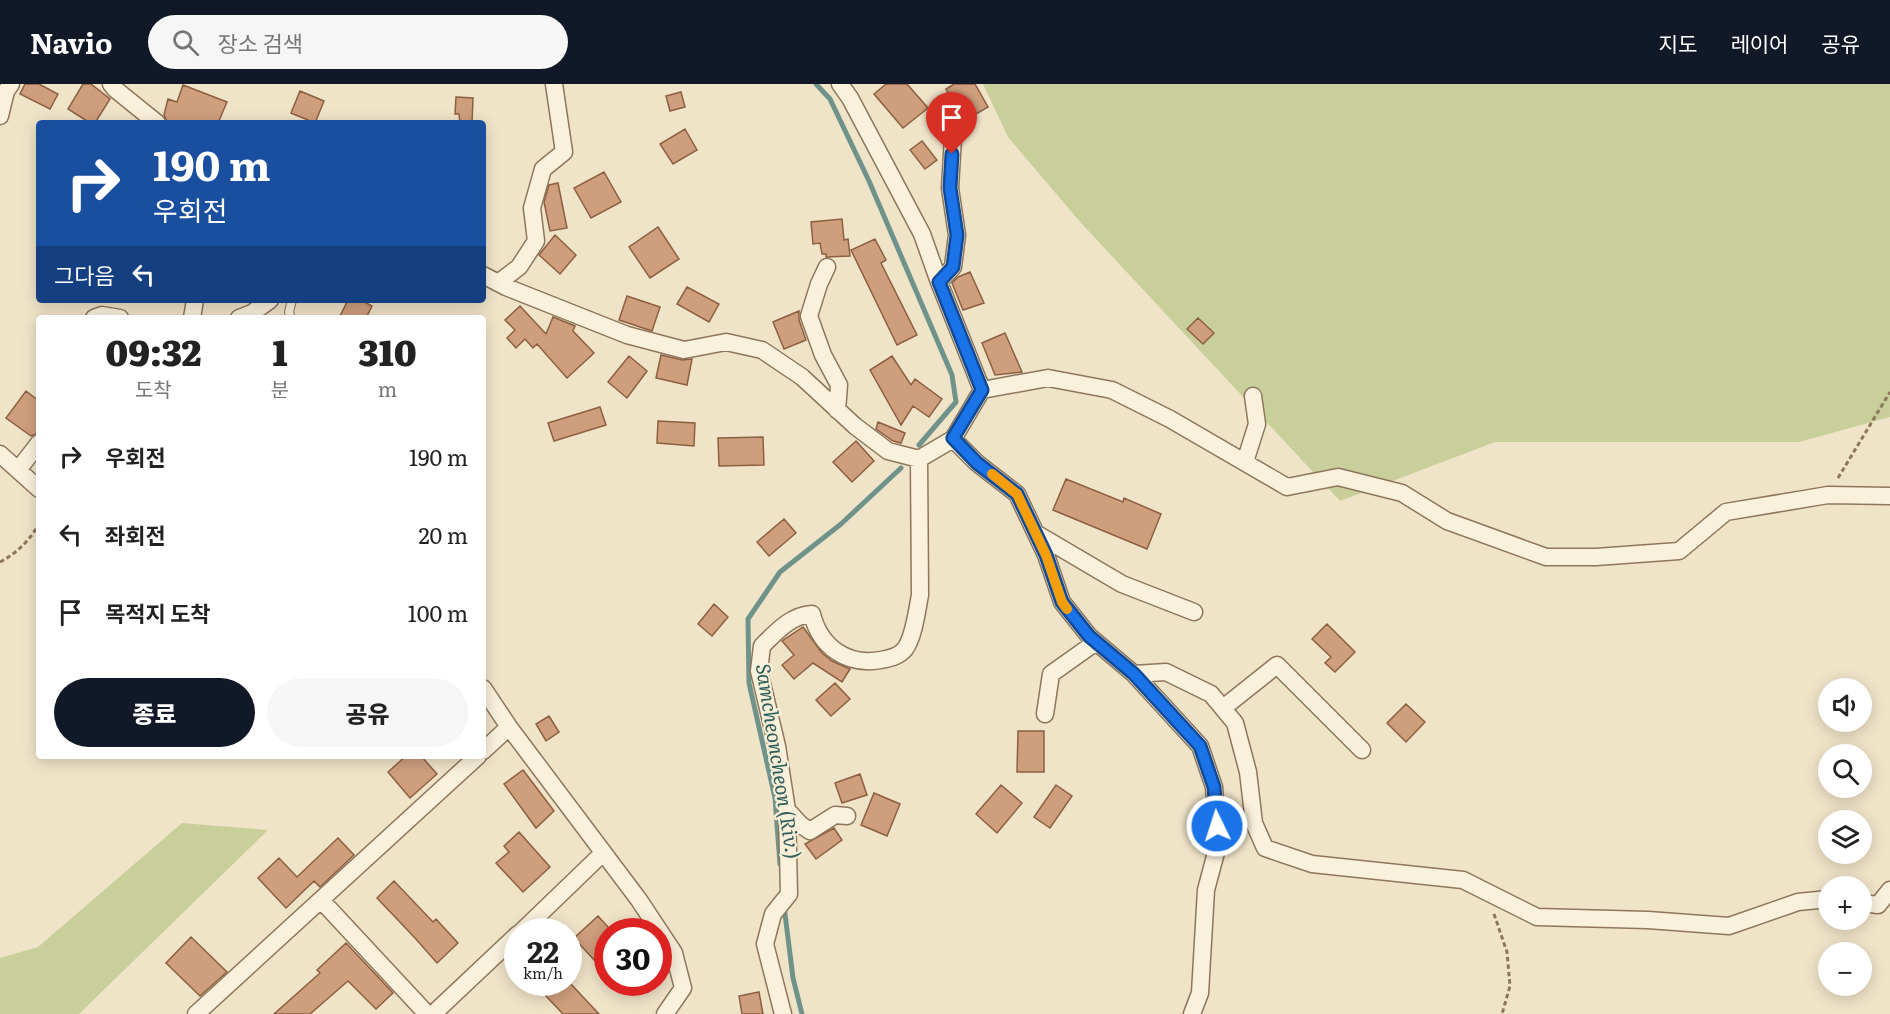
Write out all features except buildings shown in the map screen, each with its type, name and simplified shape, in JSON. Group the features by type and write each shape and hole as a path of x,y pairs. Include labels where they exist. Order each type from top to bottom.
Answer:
{"street":[{"path":"0,116 6,91 11,84"},
{"path":"111,84 153,120"},
{"path":"498,283 519,267 536,240 532,208 543,169 564,152 554,84"},
{"path":"840,84 850,98 922,234 982,390"},
{"path":"939,282 953,267 957,235 950,188 953,138"},
{"path":"827,267 809,316 823,355 839,385 837,410"},
{"path":"486,277 627,335 684,350 726,342 762,350 802,377 855,426 888,451 919,459 953,438 982,390 1048,378 1112,390 1170,419 1287,487 1338,477 1402,494 1448,521 1546,557 1596,557 1679,551 1726,512 1828,495 1890,496"},
{"path":"247,315 266,303"},
{"path":"1245,462 1257,424 1253,396"},
{"path":"953,438 977,463 1017,494 1046,555 1062,602 1096,642 1134,674 1200,746 1214,787 1218,845 1206,890 1200,993 1192,1014"},
{"path":"18,470 36,447"},
{"path":"0,454 36,486"},
{"path":"783,1014 765,944 775,912 789,894 787,810 777,746 759,671 762,646 783,626 801,614 812,614 816,629 821,636 833,650 847,658 874,661 896,657 906,648 916,618 920,596 919,459"},
{"path":"1036,534 1122,584 1194,612"},
{"path":"1045,714 1051,675 1096,642"},
{"path":"1222,708 1277,665 1362,750"},
{"path":"1134,674 1167,672 1210,694 1235,723 1248,772 1254,823 1265,848 1312,864 1463,880 1537,917 1648,920 1730,926 1798,902 1818,900"},
{"path":"486,692 509,727 639,900 674,953 683,988 665,1014"},
{"path":"486,748 509,727"},
{"path":"196,1014 474,759"},
{"path":"787,810 810,831 835,815 848,816"},
{"path":"535,918 603,853"},
{"path":"1872,904 1878,905 1890,890"},
{"path":"321,900 427,1014"},
{"path":"433,1014 504,947"}],"path":[{"path":"1828,495 1890,392"},
{"path":"0,562 10,557 32,537 36,530"},
{"path":"1488,893 1507,952 1510,986 1502,1014"}],"green space":[{"path":"983,84 1890,84 1890,417 1799,442 1495,442 1340,501 1081,223 1008,137"},
{"path":"182,823 268,830 79,1014 0,1014 0,958 38,947"}],"waterway":[{"name":"Samcheoncheon (Riv.)","path":"816,84 830,99 869,181 952,375 956,402 919,445"},
{"name":"Samcheoncheon (Riv.)","path":"780,864 775,798 749,683 748,619 780,572 841,524 901,468"},
{"name":"Samcheoncheon (Riv.)","path":"784,906 793,978 802,1014"}],"slow traffic":[{"path":"992,474 1017,494 1046,555 1062,602 1067,609"}],"route":[{"path":"952,154 950,188 957,235 953,267 939,282 982,390 953,438 977,463 1017,494 1046,555 1062,602 1089,636 1134,674 1200,746 1214,787 1217,826"}]}
